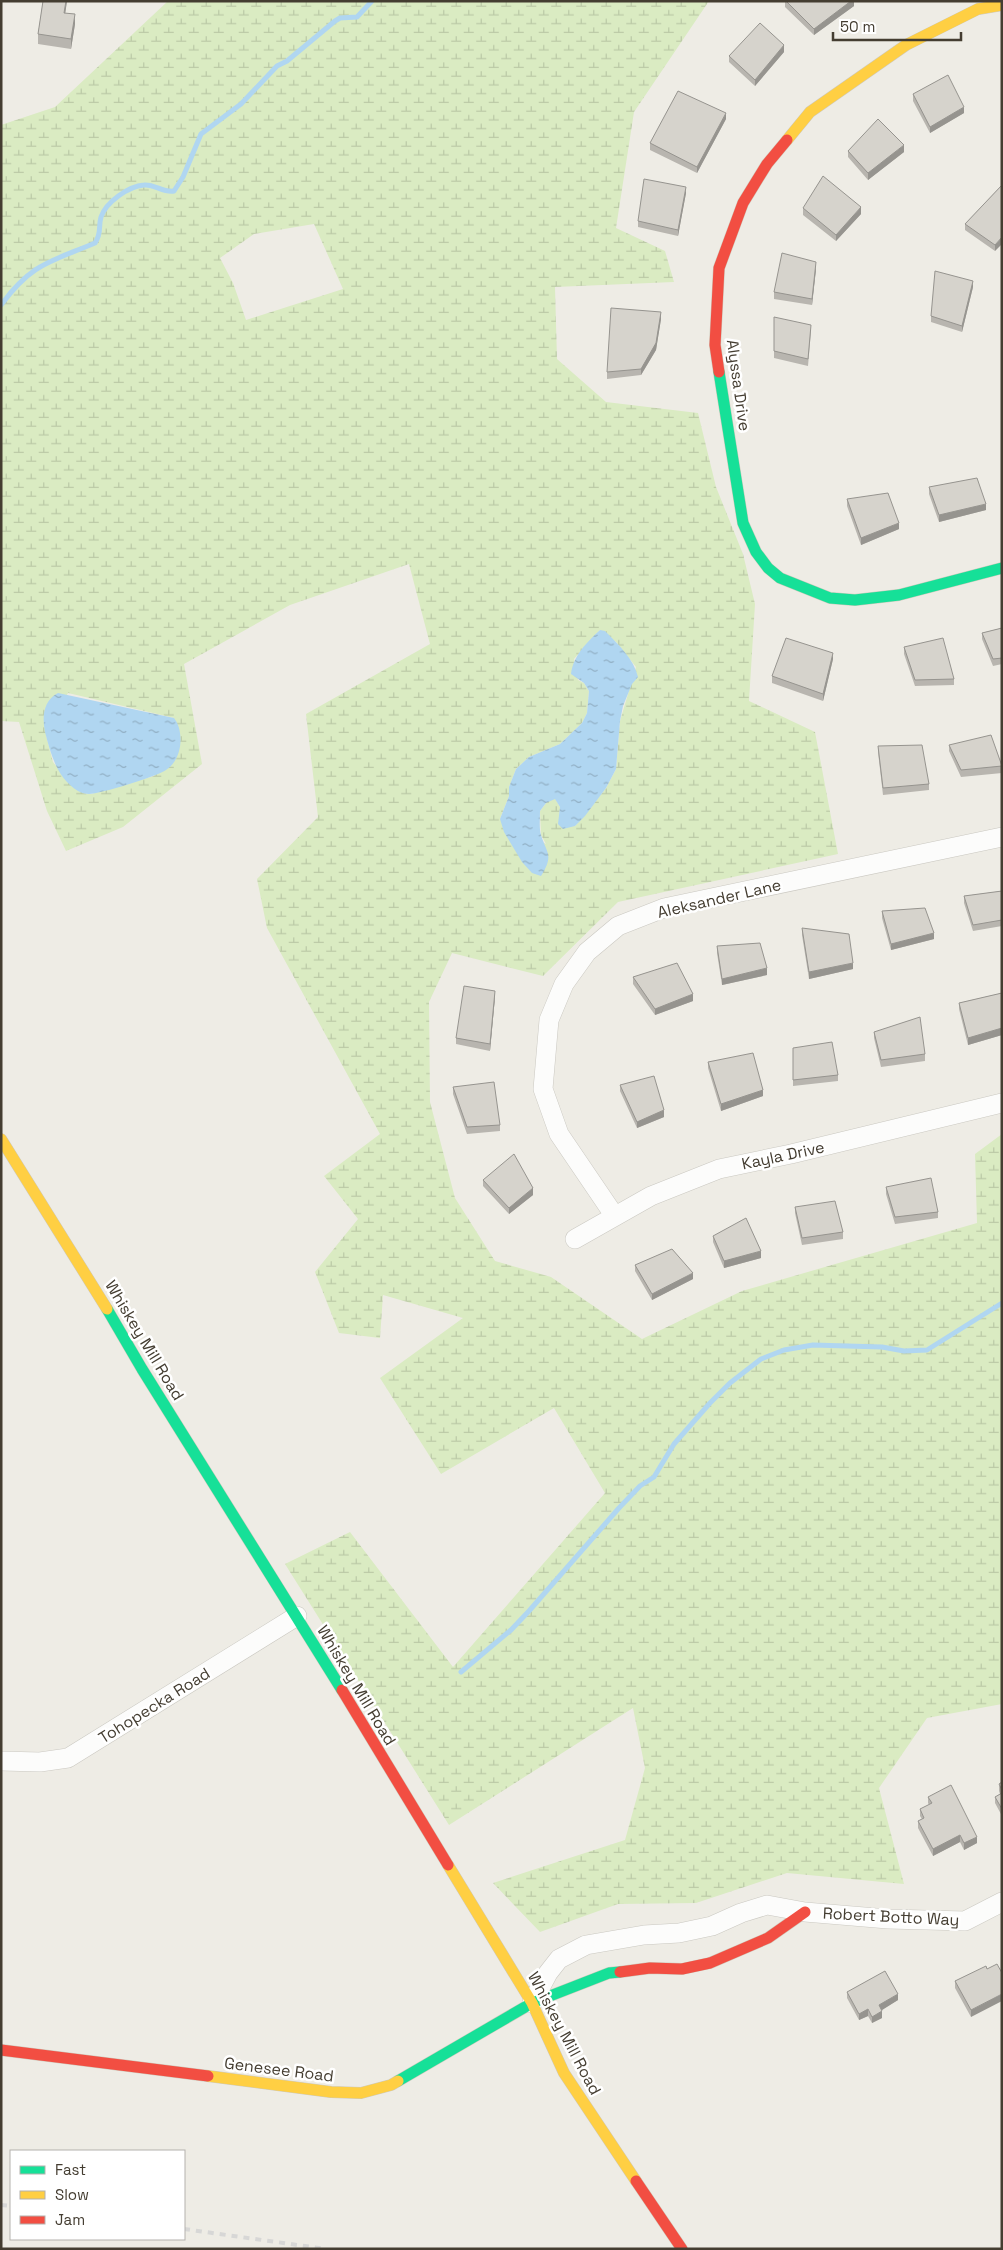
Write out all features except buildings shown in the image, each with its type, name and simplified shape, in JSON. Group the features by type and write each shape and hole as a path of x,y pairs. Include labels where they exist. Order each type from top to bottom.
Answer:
{"street":[{"name":"Alyssa Drive","path":"1002,5 978,9 906,45 810,112 767,164 743,203 719,268 715,345 743,523 756,552 768,568 780,578 830,598 855,600 898,595 1002,568"},
{"name":"Aleksander Lane","path":"614,1215 559,1134 543,1089 549,1020 564,984 587,952 618,926 664,908 1002,837"},
{"name":"Kayla Drive","path":"575,1239 614,1215 651,1196 719,1169 791,1154 1002,1103"},
{"name":"Whiskey Mill Road","path":"1,1139 83,1268 142,1369 297,1616 532,2004 564,2073 575,2091 682,2249"},
{"name":"Tohopecka Road","path":"1,1761 40,1762 68,1758 297,1616"},
{"name":"Robert Botto Way","path":"532,2004 548,1973 559,1959 586,1945 644,1935 679,1933 712,1926 741,1913 767,1905 805,1912 888,1919 964,1921 1002,1902"},
{"name":"Robert Botto Way","path":"532,2004 609,1974 650,1968 682,1969 710,1963 768,1938 805,1912"},
{"name":"Genesee Road","path":"1,2050 331,2092 361,2093 392,2085 532,2004"}],"green space":[{"path":"168,1 709,1 634,112 616,228 665,251 674,282 555,287 557,359 606,402 698,413 716,487 743,554 755,604 749,701 815,732 838,854 618,902 543,976 452,953 429,1002 430,1102 455,1198 495,1261 551,1277 642,1339 742,1291 977,1223 975,1154 1002,1134 1002,1704 927,1718 879,1788 904,1884 787,1873 696,1903 618,1904 540,1932 493,1883 625,1840 645,1768 633,1708 449,1825 285,1564 350,1532 453,1667 605,1493 554,1408 441,1474 380,1378 463,1318 383,1295 380,1338 339,1333 315,1272 358,1219 324,1176 380,1134 267,928 257,879 318,817 306,714 430,644 409,564 290,605 184,664 202,764 123,827 66,851 47,811 19,722 1,721 1,125 55,107","holes":["314,224 343,289 246,320 233,283 220,258 254,234","600,630 616,642 636,667 620,721 616,769 606,788 575,826 559,824 560,807 555,798 546,803 540,811 541,835 546,844 500,819 509,796 509,787 516,769 529,757 560,744 582,723 587,713 589,691 584,683 578,680 574,659","68,693 174,718 154,776 91,794 83,793 70,783 53,762 46,735"]}],"water":[{"path":"600,630 605,631 625,652 633,664 638,677 632,684 623,706 616,769 606,788 575,826 563,829 558,824 560,807 555,799 546,803 540,811 540,832 548,855 545,869 541,876 532,873 522,862 504,832 500,819 509,796 509,787 516,769 529,757 560,744 582,723 587,713 589,691 584,683 571,674 572,667 586,644"},
{"path":"58,693 174,718 181,738 176,760 161,773 141,780 95,793 79,792 60,773 45,732 45,710 49,700"}],"waterway":[{"path":"1,305 22,280 32,272 43,265 95,243 104,211 125,192 144,185 166,191 174,191 183,177 201,134 241,104 277,66 287,61 335,21 340,18 357,17 372,1"},
{"path":"461,1672 511,1630 619,1508 640,1486 654,1477 674,1444 710,1403 730,1383 761,1359 784,1350 813,1345 882,1347 904,1351 927,1350 1002,1303"}],"railway":[{"path":"1,2205 10,2206"},
{"path":"185,2229 326,2249"}],"traffic: fast":[{"path":"719,372 743,523 756,552 768,568 780,578 830,598 855,600 899,595 1002,568"},
{"path":"107,1309 142,1369 342,1690"},
{"path":"398,2081 532,2003 609,1973 620,1972"}],"traffic: slow":[{"path":"787,140 810,112 906,45 978,9 1002,5"},
{"path":"1,1139 107,1309"},
{"path":"448,1865 532,2003 564,2073 636,2181"},
{"path":"208,2076 331,2092 361,2093 391,2085 398,2081"}],"traffic: jam":[{"path":"719,372 715,345 719,268 743,203 767,164 787,140"},
{"path":"342,1690 448,1865"},
{"path":"620,1972 650,1968 682,1969 710,1963 768,1938 805,1912"},
{"path":"1,2050 208,2076"},
{"path":"636,2181 682,2249"}]}
